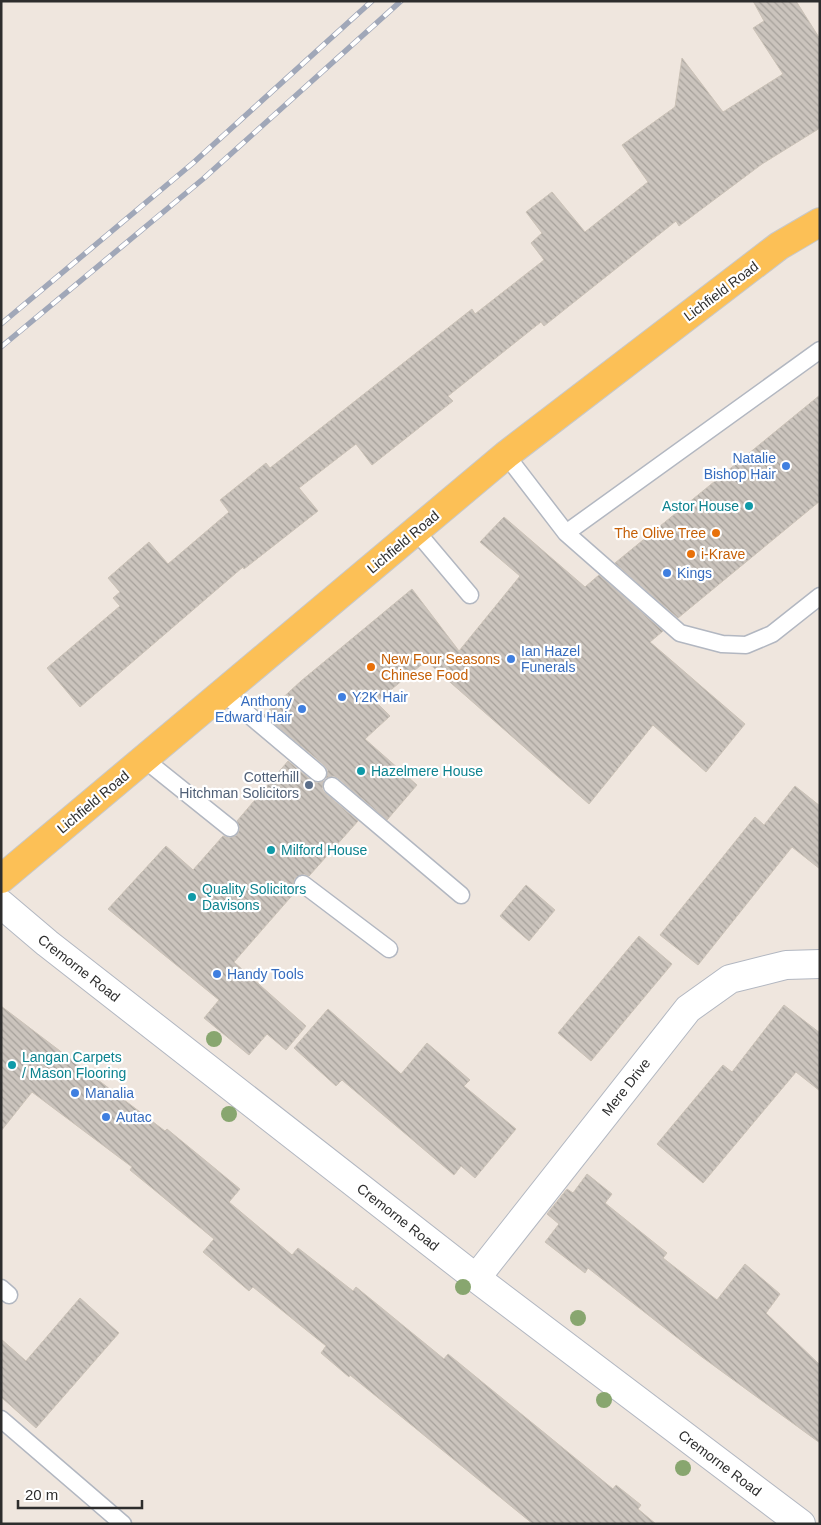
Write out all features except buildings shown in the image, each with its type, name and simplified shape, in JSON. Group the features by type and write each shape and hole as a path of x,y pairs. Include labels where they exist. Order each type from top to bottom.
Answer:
{"main road":[{"name":"Lichfield Road","path":"1,879 506,455 779,246 820,222"}],"street":[{"name":"Cremorne Road","path":"1,904 84,972 476,1278 800,1524"},
{"name":"Mere Drive","path":"476,1278 688,1009 730,979 786,965 820,964"}],"lane":[{"path":"566,533 820,350"},
{"path":"506,455 566,533 680,633 722,644 746,645 772,634 820,596"},
{"path":"416,531 470,595"},
{"path":"223,693 318,774"},
{"path":"144,759 230,828"},
{"path":"332,786 460,895"},
{"path":"302,884 389,950"},
{"path":"1,1419 123,1524"}],"railway":[{"path":"1,324 193,163 372,1"},
{"path":"1,347 203,179 401,1"}],"place":[{"name":"Natalie Bishop Hair","path":"786,466"},
{"name":"Astor House","path":"749,506"},
{"name":"The Olive Tree","path":"716,533"},
{"name":"i-Krave","path":"691,554"},
{"name":"Kings","path":"667,573"},
{"name":"Ian Hazel Funerals","path":"511,659"},
{"name":"New Four Seasons Chinese Food","path":"371,667"},
{"name":"Y2K Hair","path":"342,697"},
{"name":"Anthony Edward Hair","path":"302,709"},
{"name":"Hazelmere House","path":"361,771"},
{"name":"Cotterhill Hitchman Solicitors","path":"309,785"},
{"name":"Milford House","path":"271,850"},
{"name":"Quality Solicitors Davisons","path":"192,897"},
{"name":"Handy Tools","path":"217,974"},
{"name":"Langan Carpets / Mason Flooring","path":"12,1065"},
{"name":"Manalia","path":"75,1093"},
{"name":"Autac","path":"106,1117"}]}
